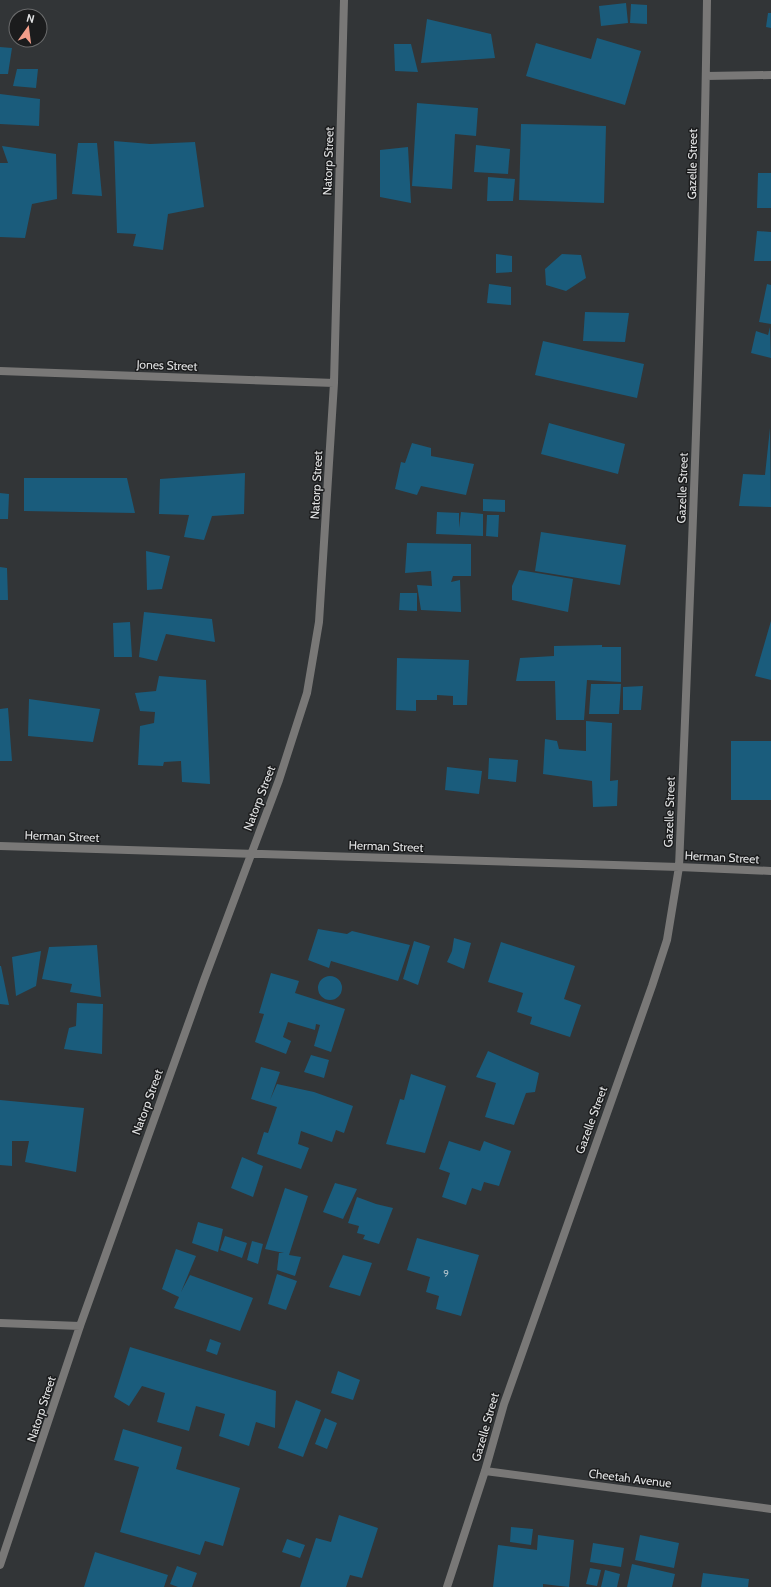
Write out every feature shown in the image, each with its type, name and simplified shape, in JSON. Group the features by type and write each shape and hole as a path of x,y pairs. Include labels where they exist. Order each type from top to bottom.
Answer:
{"street":[{"name":"Natorp Street","path":"0,1565 80,1326 204,980 279,780 307,693 319,622 334,383 344,0"},
{"name":"Gazelle Street","path":"447,1587 485,1471 504,1404 524,1343 667,940 679,867 690,599 707,0"},
{"path":"706,76 771,75"},
{"name":"Jones Street","path":"0,371 334,383"},
{"name":"Herman Street","path":"0,846 771,871"},
{"path":"0,1323 80,1326"},
{"name":"Cheetah Avenue","path":"485,1471 771,1509"}],"building":[{"path":"626,3 628,23 601,26 599,6"},
{"path":"631,4 647,5 647,24 630,23"},
{"path":"768,13 771,13 771,28 766,27"},
{"path":"427,19 491,34 495,58 421,63"},
{"path":"597,38 641,51 625,105 526,76 536,43 591,59"},
{"path":"394,44 411,44 418,72 395,71"},
{"path":"0,47 12,48 8,74 0,74"},
{"path":"17,69 38,69 36,88 13,86"},
{"path":"0,94 40,99 39,126 0,124"},
{"path":"417,103 478,108 476,136 455,134 452,189 412,186"},
{"path":"521,124 606,126 604,203 519,200"},
{"path":"114,141 150,144 195,142 204,207 168,214 163,250 133,246 136,234 117,233"},
{"path":"78,143 97,143 102,196 72,194"},
{"path":"476,145 510,149 508,174 474,172"},
{"path":"2,146 56,154 57,199 32,204 25,238 0,237 0,163 8,163"},
{"path":"408,147 411,203 380,197 380,150"},
{"path":"758,173 771,173 771,208 757,208"},
{"path":"488,177 515,179 513,201 487,201"},
{"path":"757,231 771,232 771,261 754,261"},
{"path":"496,254 512,256 512,272 496,273"},
{"path":"562,254 581,255 586,278 566,291 546,285 545,269"},
{"path":"489,284 511,287 511,305 487,303"},
{"path":"767,284 771,285 771,324 759,322"},
{"path":"585,312 629,313 625,342 583,341"},
{"path":"770,327 771,358 751,353 756,331 768,335"},
{"path":"543,341 644,364 637,398 535,375"},
{"path":"549,423 625,444 618,474 541,454"},
{"path":"770,428 771,507 739,506 743,474 765,475"},
{"path":"412,443 431,448 431,456 474,464 466,495 421,486 417,495 395,489 401,462 405,463"},
{"path":"245,473 244,514 212,516 204,540 184,537 189,515 159,514 160,479"},
{"path":"24,478 127,478 135,513 24,511"},
{"path":"0,493 9,494 8,519 0,519"},
{"path":"483,499 505,500 505,512 483,511"},
{"path":"437,512 459,513 459,528 461,512 483,514 483,536 436,534"},
{"path":"487,515 499,515 498,537 486,536"},
{"path":"541,532 626,545 620,585 535,571"},
{"path":"407,543 471,544 471,576 453,576 451,582 460,580 461,612 421,610 417,585 432,586 431,571 405,573"},
{"path":"146,551 170,556 162,589 147,590"},
{"path":"0,567 7,568 8,600 0,600"},
{"path":"519,570 573,579 568,612 512,600 512,586"},
{"path":"400,593 417,593 417,611 399,610"},
{"path":"144,612 212,619 215,642 166,634 157,661 139,657"},
{"path":"771,621 771,680 755,676"},
{"path":"130,622 132,657 114,657 113,623"},
{"path":"602,645 602,647 621,647 621,682 587,680 584,720 556,720 555,681 516,681 520,658 554,656 554,646"},
{"path":"397,658 469,660 467,705 453,705 453,696 437,695 437,700 416,700 416,711 396,710"},
{"path":"159,676 206,680 210,784 182,782 181,761 164,762 163,766 138,765 140,726 154,723 155,712 140,711 135,693 156,691"},
{"path":"591,684 621,684 619,714 589,714"},
{"path":"643,686 641,710 623,710 623,687"},
{"path":"29,699 100,709 93,742 28,736"},
{"path":"8,708 12,761 0,761 0,709"},
{"path":"586,721 612,723 610,781 618,780 617,806 593,807 592,781 543,774 545,739 557,741 559,749 586,751"},
{"path":"731,741 771,741 771,800 731,800"},
{"path":"489,758 518,760 516,782 488,779"},
{"path":"447,767 482,771 479,794 445,790"},
{"path":"318,929 347,934 352,931 410,945 398,981 331,961 329,968 308,960"},
{"path":"454,938 471,943 464,969 447,962 452,951"},
{"path":"414,941 430,946 418,985 403,979"},
{"path":"501,942 575,966 564,999 581,1005 570,1037 530,1024 532,1017 517,1012 523,993 488,982"},
{"path":"97,945 101,997 70,992 72,984 42,979 49,947"},
{"path":"41,951 36,986 16,996 12,957"},
{"path":"1,966 9,1005 0,1004"},
{"path":"271,973 299,981 295,993 345,1009 331,1052 314,1046 320,1025 316,1024 315,1030 288,1022 283,1037 291,1041 286,1054 255,1042 264,1014 259,1013"},
{"path":"330,976 339,979 342,988 339,997 330,1000 321,997 318,988 321,979"},
{"path":"77,1003 103,1004 102,1054 64,1049 69,1028 76,1026"},
{"path":"488,1051 539,1073 535,1092 526,1093 514,1125 485,1117 496,1083 476,1077"},
{"path":"311,1055 329,1060 324,1078 304,1072"},
{"path":"261,1067 280,1072 270,1100 277,1084 314,1092 353,1106 344,1133 336,1130 332,1142 301,1131 298,1144 309,1148 301,1169 257,1154 264,1132 268,1133 277,1107 251,1099"},
{"path":"411,1074 446,1086 425,1153 386,1144 400,1099 404,1100"},
{"path":"0,1100 84,1108 76,1172 25,1162 29,1141 12,1141 12,1166 0,1165"},
{"path":"449,1141 480,1151 484,1141 511,1151 499,1186 484,1182 481,1191 472,1188 466,1205 442,1197 450,1173 439,1169"},
{"path":"242,1157 263,1166 253,1197 231,1188"},
{"path":"335,1183 357,1189 343,1219 323,1212"},
{"path":"285,1188 308,1196 289,1255 301,1257 295,1276 277,1270 279,1253 284,1253 265,1249"},
{"path":"357,1197 393,1208 379,1244 363,1239 365,1235 357,1233 359,1226 348,1223"},
{"path":"198,1222 223,1229 218,1252 192,1243"},
{"path":"225,1236 247,1243 242,1258 220,1250"},
{"path":"417,1238 479,1255 461,1316 436,1309 439,1296 426,1292 430,1277 407,1270"},
{"path":"252,1241 263,1244 258,1264 247,1260"},
{"path":"176,1249 196,1256 181,1292 190,1275 253,1298 240,1331 174,1308 179,1297 162,1289"},
{"path":"343,1255 372,1263 360,1296 329,1287"},
{"path":"277,1274 297,1281 286,1310 268,1304"},
{"path":"210,1339 221,1343 217,1355 206,1351"},
{"path":"130,1347 276,1391 275,1428 256,1422 249,1446 219,1436 225,1414 196,1406 189,1431 157,1422 165,1393 142,1386 129,1406 114,1397"},
{"path":"338,1371 360,1380 353,1400 331,1393"},
{"path":"296,1400 321,1410 303,1457 278,1448"},
{"path":"325,1418 337,1423 327,1449 315,1444"},
{"path":"123,1429 182,1447 176,1469 240,1488 223,1546 205,1541 200,1555 120,1532 139,1467 114,1460"},
{"path":"339,1515 378,1528 362,1578 350,1575 346,1587 300,1587 316,1538 331,1542"},
{"path":"511,1527 533,1529 531,1545 510,1542"},
{"path":"538,1535 574,1540 569,1587 543,1584 543,1587 493,1587 498,1545 537,1550"},
{"path":"640,1535 679,1543 674,1568 635,1560"},
{"path":"287,1539 305,1545 300,1558 282,1552"},
{"path":"593,1543 624,1548 621,1567 590,1562"},
{"path":"95,1552 168,1575 164,1587 84,1587"},
{"path":"632,1564 675,1574 672,1587 627,1587"},
{"path":"177,1566 197,1573 192,1587 178,1587 170,1584"},
{"path":"590,1568 601,1570 597,1586 586,1584"},
{"path":"605,1570 620,1574 617,1587 601,1587"},
{"path":"703,1573 749,1579 748,1587 701,1587"}]}
